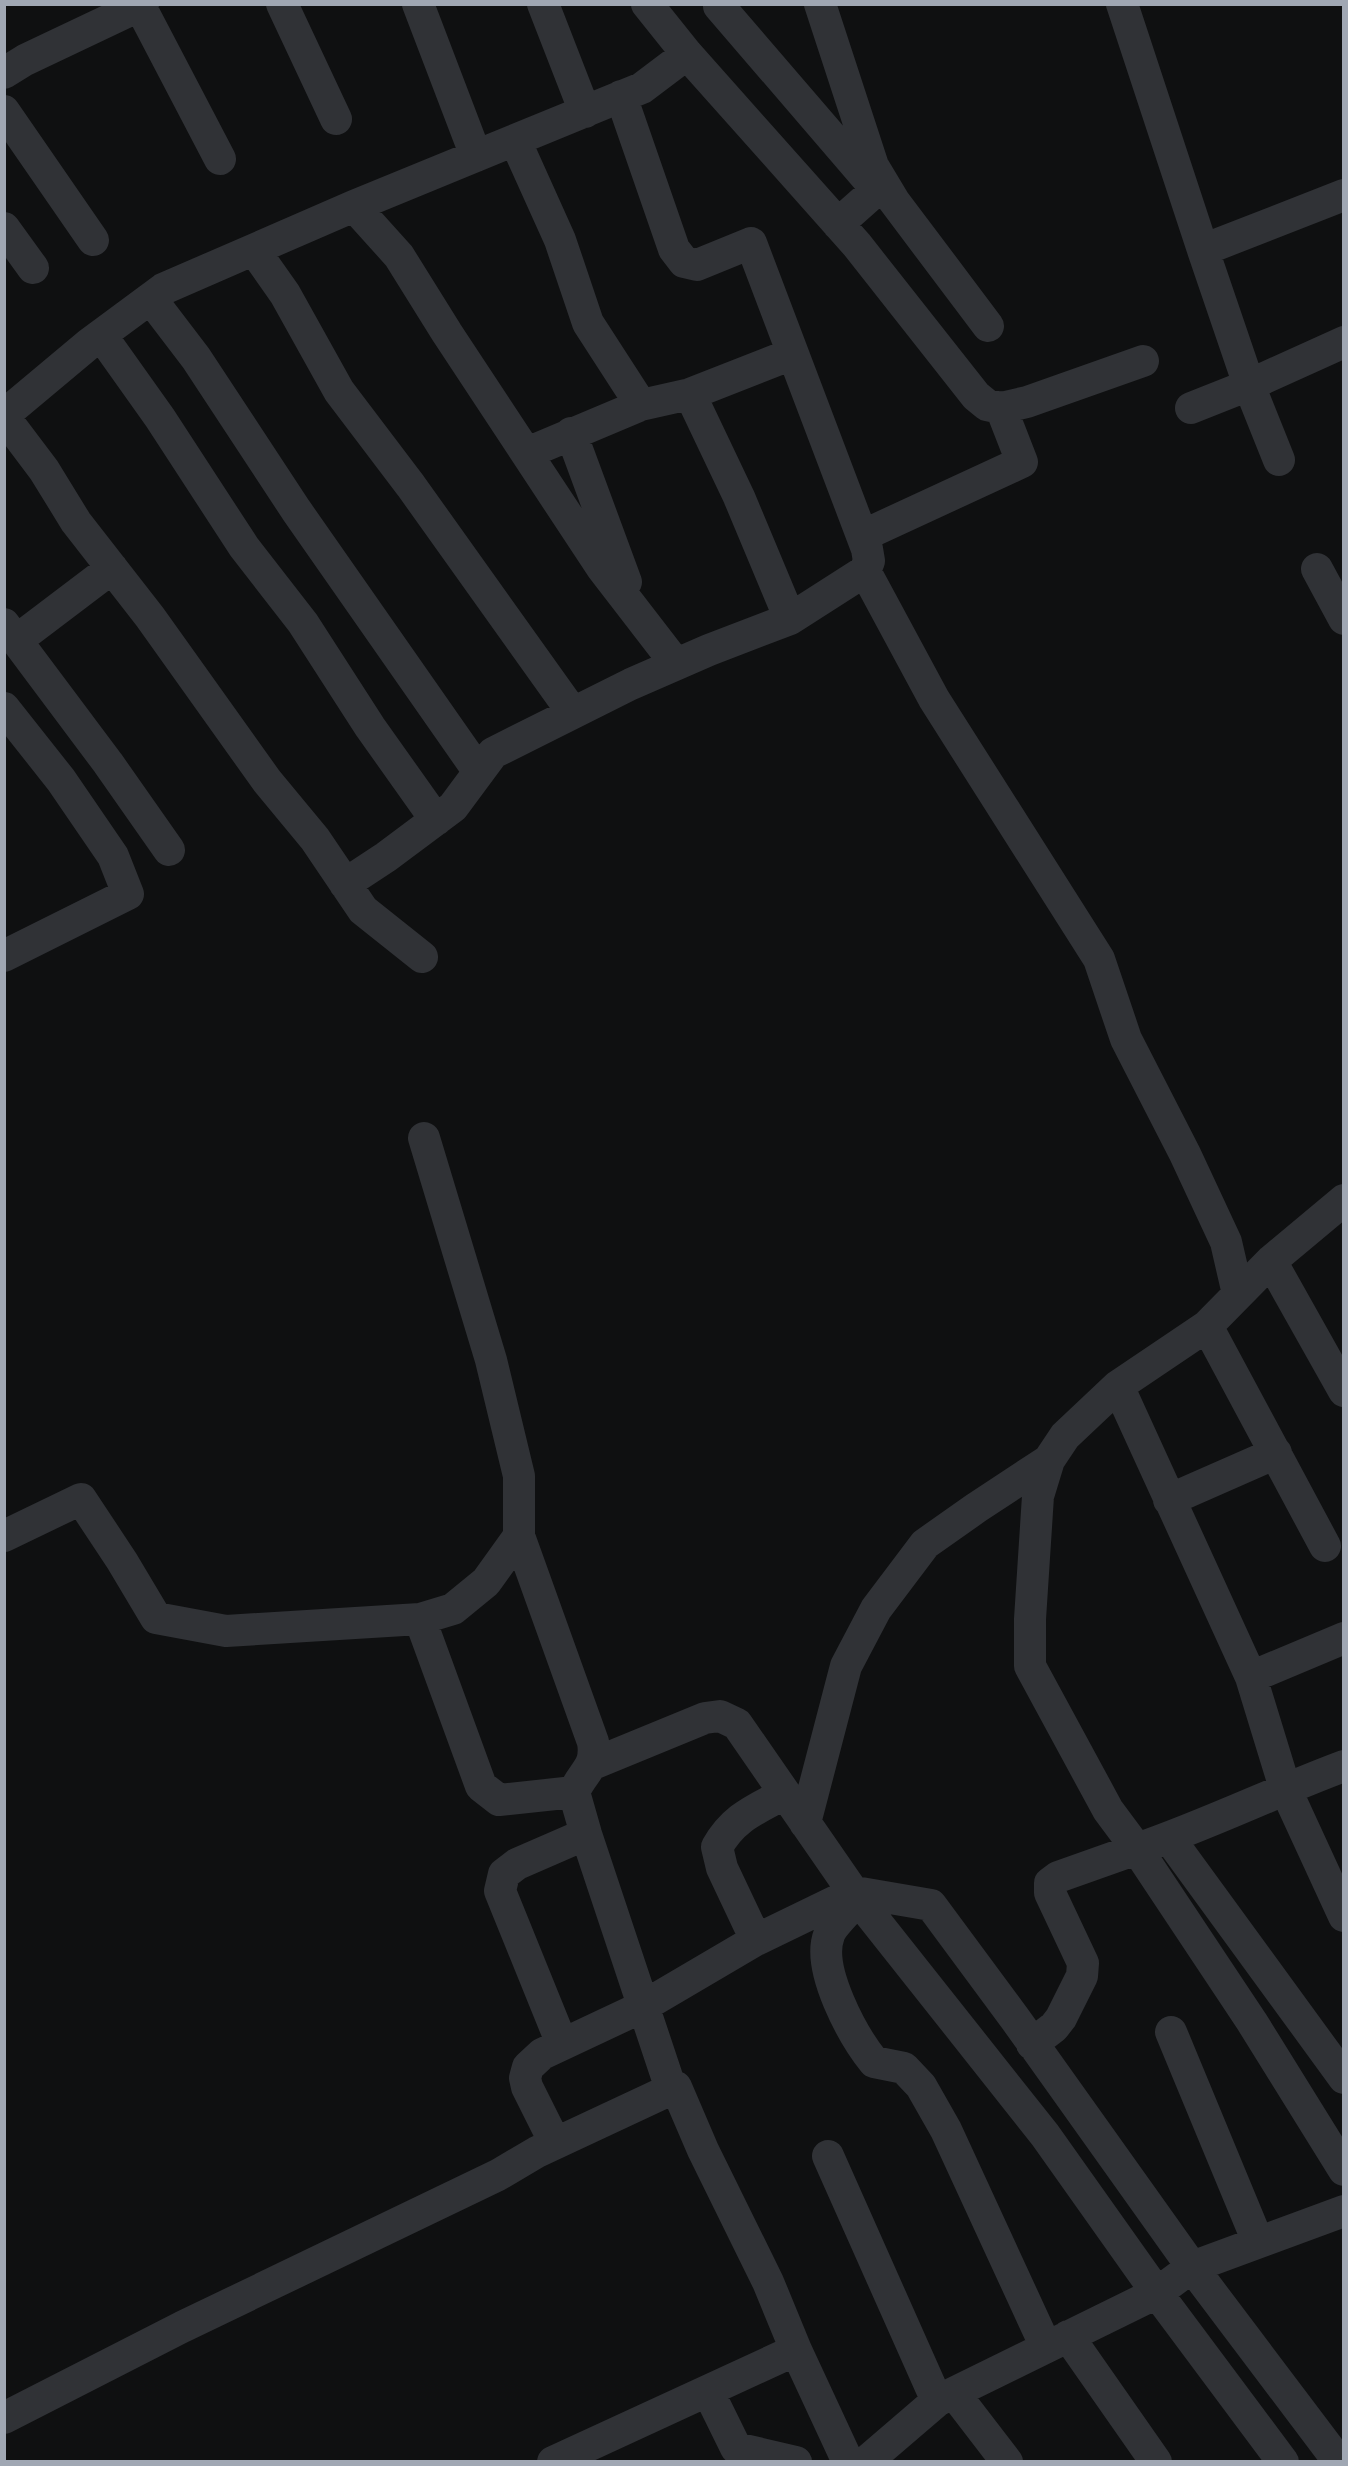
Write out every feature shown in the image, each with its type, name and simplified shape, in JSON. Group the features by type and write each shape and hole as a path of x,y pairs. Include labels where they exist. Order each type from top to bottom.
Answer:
{"street":[{"path":"282,4 336,119"},
{"path":"418,4 476,156"},
{"path":"543,4 585,112"},
{"path":"646,4 687,54 838,224 976,396 987,405 1001,408 1027,402 1143,362"},
{"path":"820,4 880,187"},
{"path":"1122,4 1203,250 1250,386 1279,460"},
{"path":"4,73 26,60 142,5 220,159"},
{"path":"719,6 880,187 988,326"},
{"path":"422,957 363,910 315,839 267,781 150,617 76,522 5,412 163,289 354,206 642,88 687,54"},
{"path":"345,884 386,857 453,807 493,753 676,664 790,619 865,571 869,561 862,536 751,243 697,265 684,262 675,249 636,145 621,96"},
{"path":"4,111 93,240"},
{"path":"515,140 560,240 588,323 641,405"},
{"path":"838,224 880,187"},
{"path":"1203,250 1344,195"},
{"path":"354,206 399,256 602,568 676,664"},
{"path":"4,228 33,268"},
{"path":"254,250 285,294 339,392 411,486 573,713"},
{"path":"151,298 196,358 296,510 479,772"},
{"path":"101,335 160,418 244,547 303,623 370,727 436,820"},
{"path":"1191,408 1250,386 1344,342"},
{"path":"527,453 641,405 690,394 792,354"},
{"path":"690,394 739,497 790,619"},
{"path":"862,536 1022,462 1001,408"},
{"path":"571,433 639,617"},
{"path":"112,568 11,632 169,850"},
{"path":"1317,569 1344,619"},
{"path":"865,571 934,699 1100,959 1126,1039 1185,1154 1226,1242 1238,1294"},
{"path":"4,708 61,780 113,856 128,894 4,956"},
{"path":"420,1619 481,1786 499,1800 574,1792 593,1764 595,1755 593,1742 519,1536 519,1476 491,1360 424,1138"},
{"path":"1344,1200 1271,1261 1207,1326 1118,1386 1065,1436 1049,1460 1038,1496 1030,1619 1030,1666 1108,1810 1137,1849 1252,2022 1344,2170"},
{"path":"1271,1261 1344,1391"},
{"path":"1207,1326 1325,1546"},
{"path":"1118,1386 1251,1677 1285,1788 1344,1916"},
{"path":"1169,1500 1276,1453"},
{"path":"805,1822 846,1666 876,1609 925,1545 1049,1460"},
{"path":"4,1536 81,1499 156,1618 226,1631 420,1619 453,1609 486,1582 519,1536"},
{"path":"1251,1677 1344,1638"},
{"path":"593,1764 705,1718 720,1716 737,1724 856,1895 1045,2135 1157,2293 1283,2462"},
{"path":"1032,2044 1054,2027 1082,1976 1083,1963 1050,1893 1050,1883 1058,1877 1169,1838 1285,1788 1344,1766"},
{"path":"574,1792 642,2007 671,2089"},
{"path":"756,1940 722,1868 717,1847 727,1831 738,1821 784,1794"},
{"path":"562,2044 500,1891 504,1874 518,1864 586,1834"},
{"path":"1169,1838 1342,2074"},
{"path":"856,1895 829,1935 826,1967 858,2042 874,2062 904,2068 921,2086 1057,2341 1156,2462"},
{"path":"555,2143 527,2087 525,2078 528,2067 542,2054 642,2007 756,1940 856,1895 931,1905 1192,2267 1339,2462"},
{"path":"1171,2032 1258,2242"},
{"path":"4,2418 182,2327 498,2175 555,2143 676,2087 703,2150 768,2283 848,2462"},
{"path":"828,2156 946,2397 1007,2462"},
{"path":"885,2456 946,2397 1157,2293 1192,2267 1344,2211"},
{"path":"553,2462 796,2350"},
{"path":"708,2391 736,2448 796,2462"}]}
